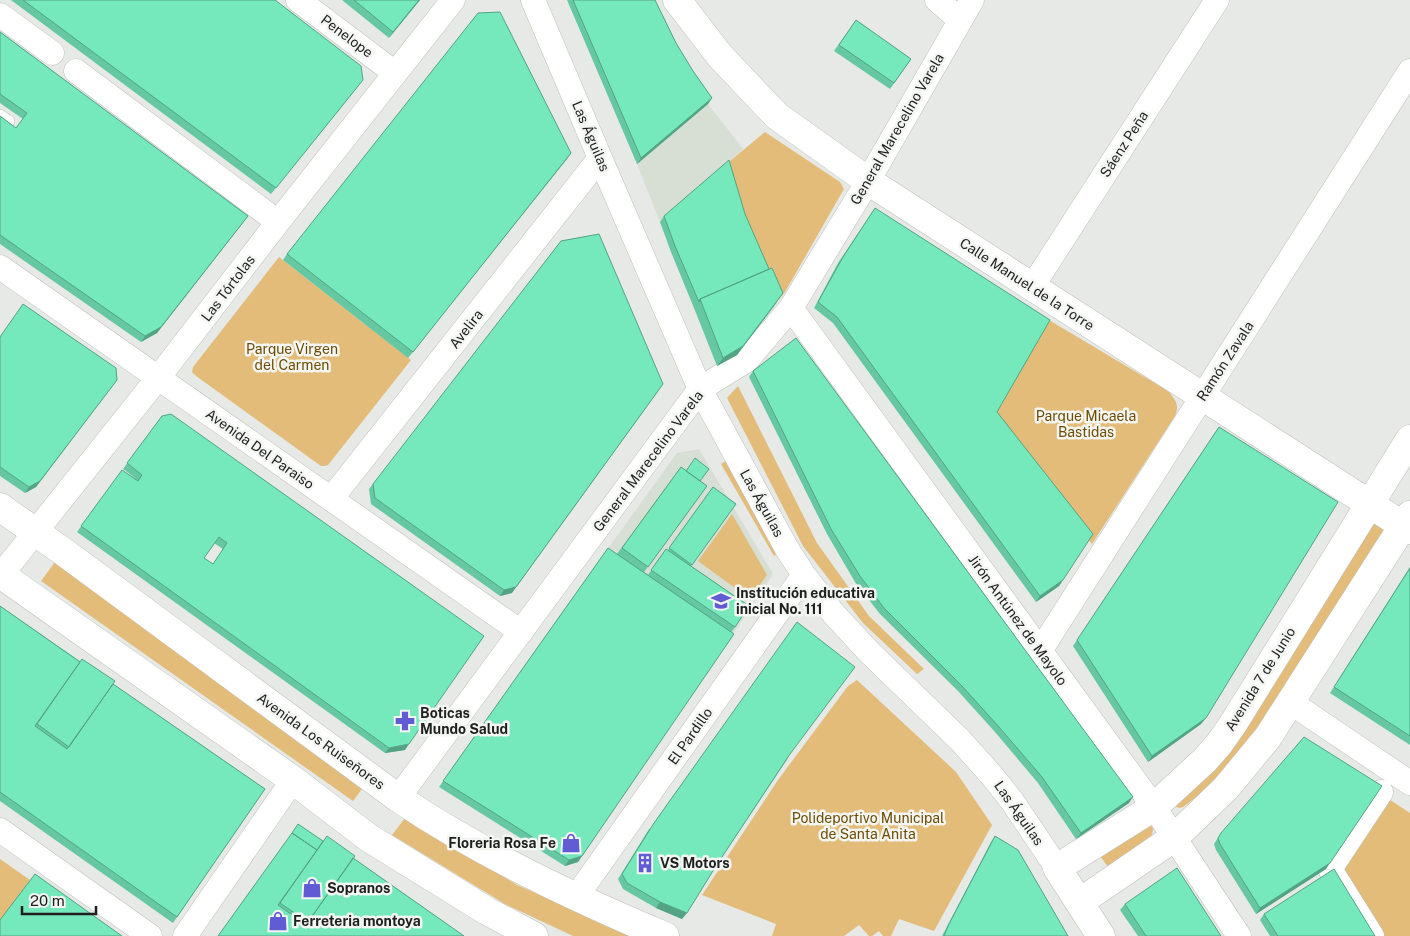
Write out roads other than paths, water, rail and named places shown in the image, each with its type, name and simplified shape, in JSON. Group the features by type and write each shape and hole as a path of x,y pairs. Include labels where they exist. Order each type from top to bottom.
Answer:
{"street":[{"name":"Penelope","path":"298,0 396,73"},
{"name":"Las Tórtolas","path":"0,574 36,532 158,378 453,0"},
{"name":"Las Águilas","path":"533,0 700,389 788,549 804,575 833,612 869,652 960,740 1012,801 1071,859 1093,893 1101,936"},
{"name":"Calle Manuel de la Torre","path":"677,0 720,56 776,116 868,181 1202,397 1369,503 1408,524"},
{"path":"936,0 966,10"},
{"name":"Sáenz Peña","path":"1032,287 1216,0"},
{"name":"General Marecelino Varela","path":"398,798 700,389 747,360 791,308 868,181 966,10"},
{"path":"0,14 52,52"},
{"path":"76,71 278,222"},
{"name":"Ramón Zavala","path":"1040,651 1410,71"},
{"name":"Avelira","path":"331,499 600,158"},
{"name":"Avenida Del Paraiso","path":"0,267 521,632"},
{"name":"Jirón Antúnez de Mayolo","path":"791,308 1154,807 1238,936"},
{"name":"Avenida 7 de Junio","path":"1071,859 1154,807 1192,774 1219,744 1410,439"},
{"name":"Avenida Los Ruiseñores","path":"0,508 36,532 398,798 441,826 527,873 600,909 665,936"},
{"path":"1093,893 1175,837 1226,788 1254,756 1408,524"},
{"path":"0,574 292,780 369,838 487,911 534,936"},
{"name":"El Pardillo","path":"576,897 804,575"},
{"path":"1290,702 1410,782"},
{"path":"185,936 292,780"},
{"path":"1372,936 1330,869 1381,792"},
{"path":"0,830 150,936"}],"place":[{"name":"Institución educativa inicial No. 111","path":"721,601"},
{"name":"Boticas Mundo Salud","path":"405,721"},
{"name":"Floreria Rosa Fe","path":"571,843"},
{"name":"VS Motors","path":"645,863"},
{"name":"Sopranos","path":"312,888"},
{"name":"Ferreteria montoya","path":"278,921"}],"park label":[{"name":"Parque Virgen del Carmen","path":"292,358"},
{"name":"Parque Micaela Bastidas","path":"1086,424"},
{"name":"Polideportivo Municipal de Santa Anita","path":"868,826"}]}
